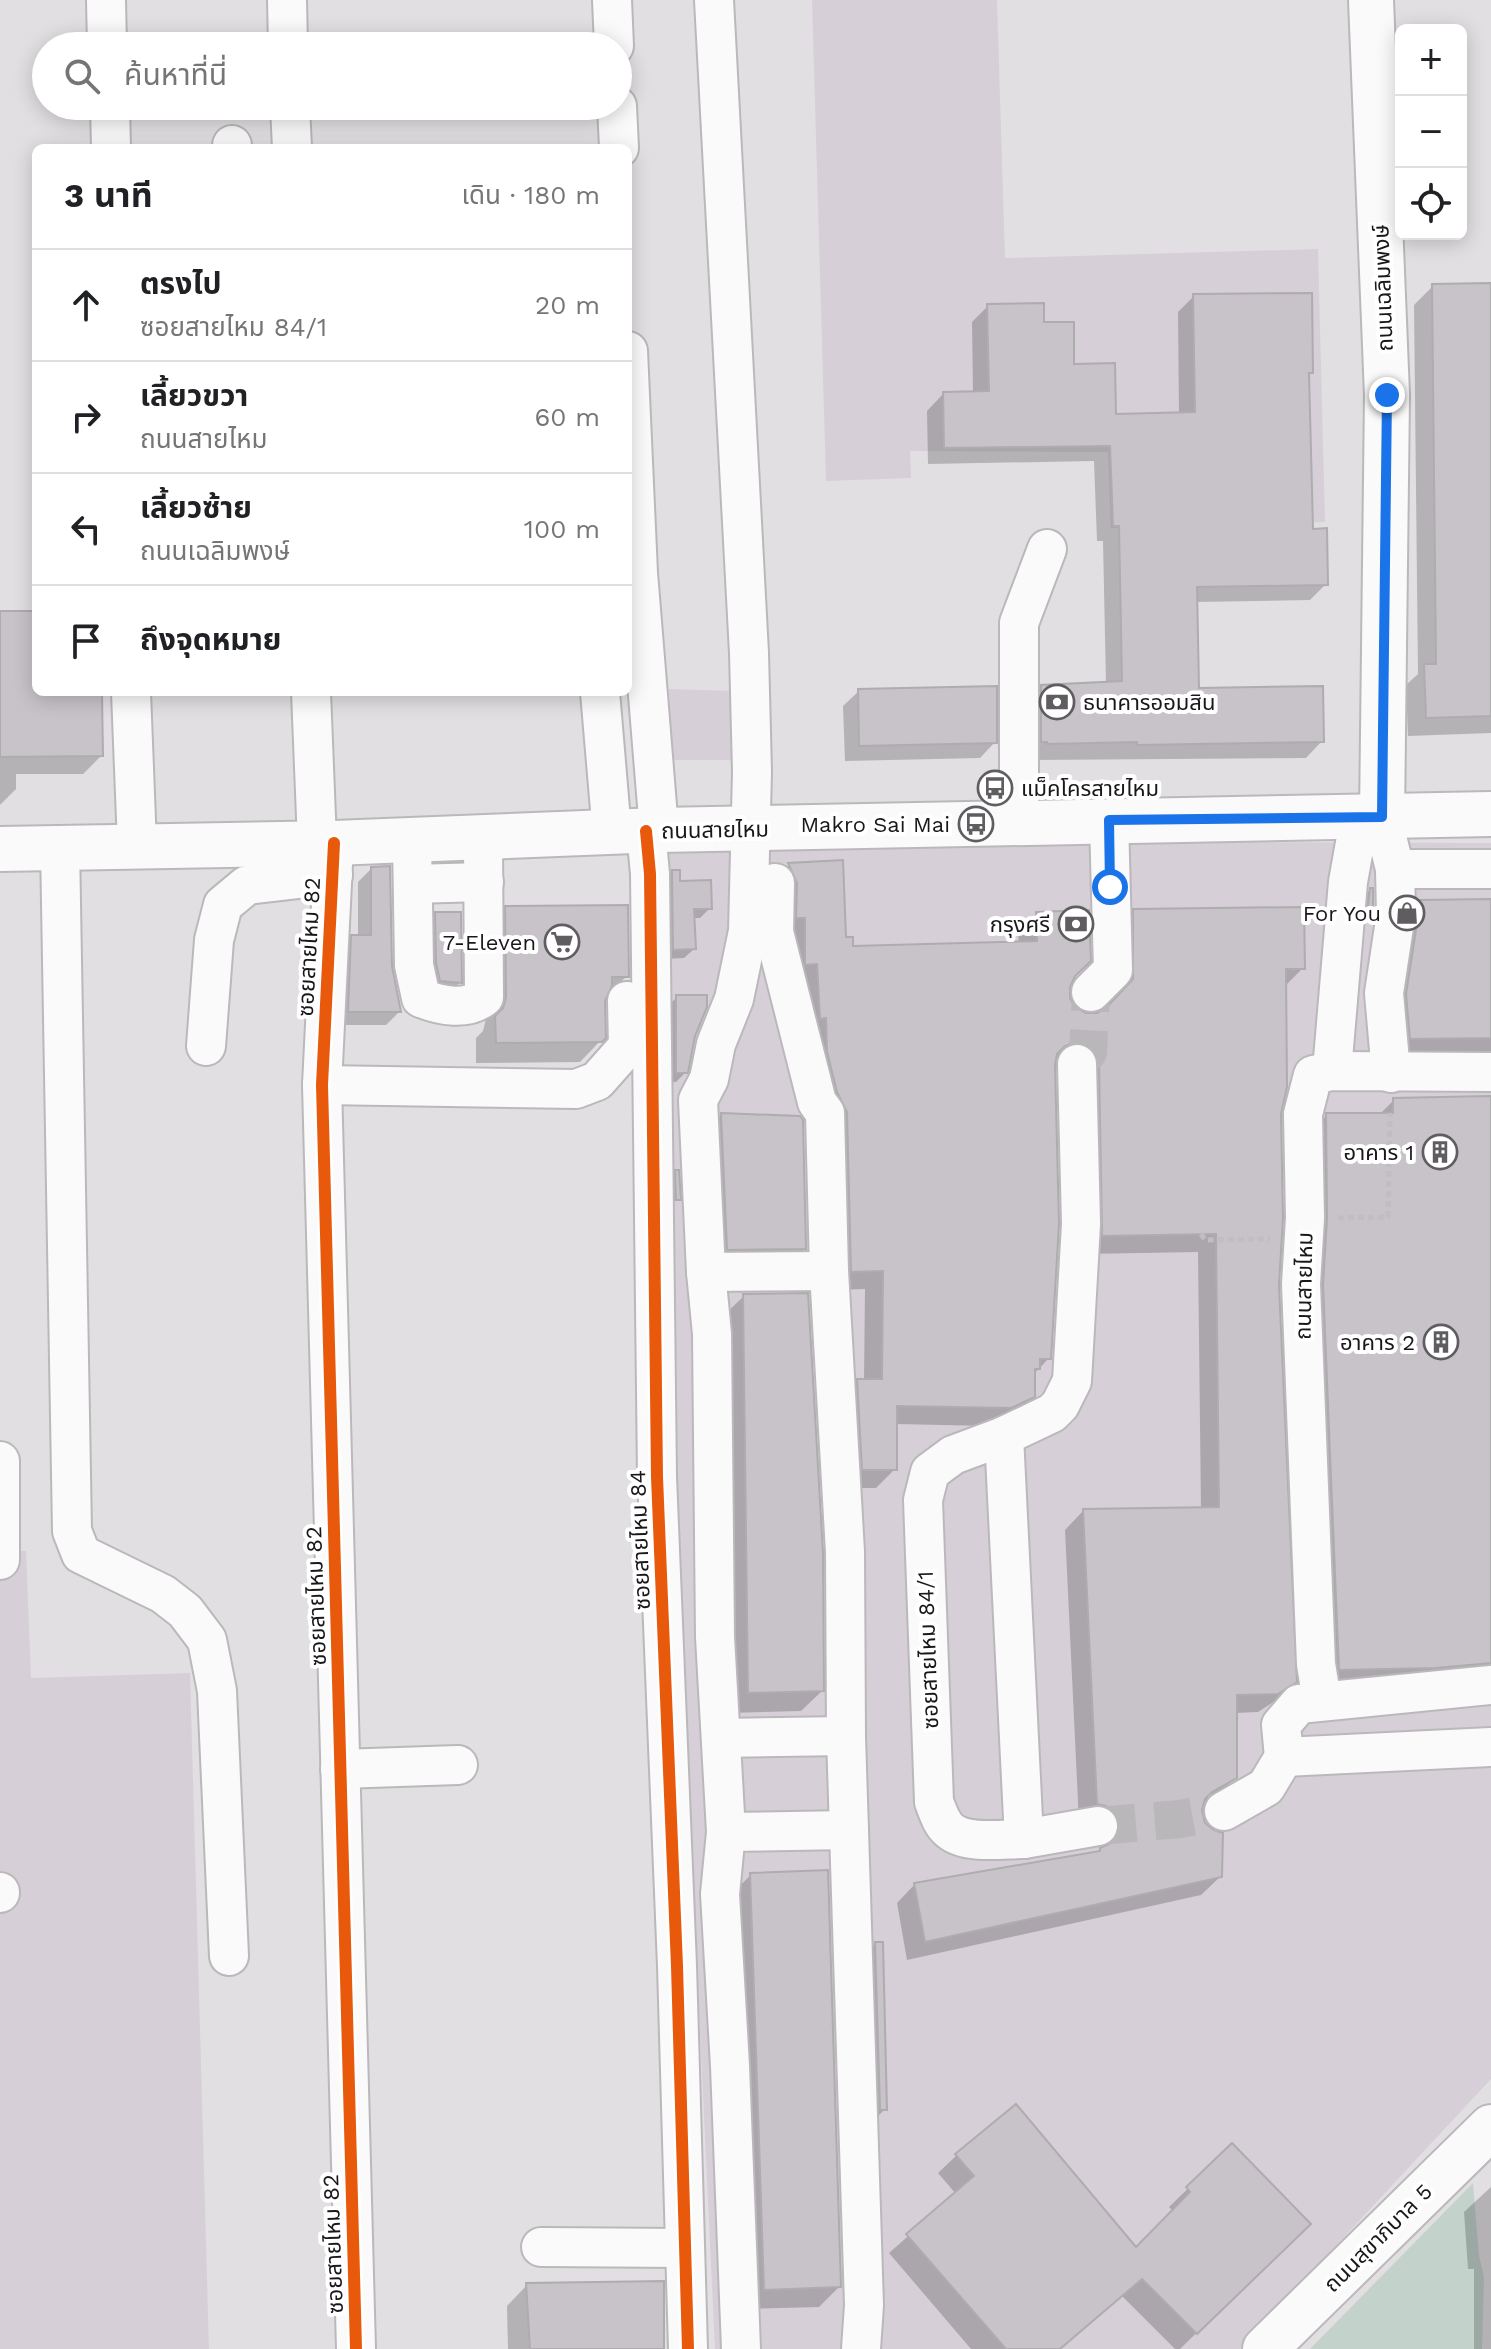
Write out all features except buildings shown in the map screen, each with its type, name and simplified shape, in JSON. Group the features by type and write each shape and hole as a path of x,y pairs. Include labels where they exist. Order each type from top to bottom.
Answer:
{"main road":[{"name":"ถนนเฉลิมพงษ์","path":"1371,0 1387,395 1382,817"},
{"name":"ถนนสายไหม","path":"0,849 137,845 328,853 412,840 639,832 1491,814"},
{"name":"ถนนสุขาภิบาล 5","path":"1265,2349 1491,2127"}],"street":[{"path":"106,0 107,32"},
{"path":"287,0 288,32"},
{"path":"612,0 613,32"},
{"path":"714,0 749,653 763,829 774,932 817,1102 825,1113 829,1271 845,1552 846,1736 864,2305 861,2349"},
{"path":"110,120 111,144"},
{"path":"291,120 292,144"},
{"path":"618,120 619,144"},
{"path":"632,440 638,573 639,832"},
{"path":"1019,823 1019,623 1047,549"},
{"path":"131,696 137,845"},
{"name":"ซอยสายไหม 82","path":"311,696 328,853 322,1085 356,2349"},
{"path":"601,696 639,832"},
{"path":"1391,1073 1384,993 1396,914 1395,869 1382,817 1355,843 1348,882 1332,1071 1391,1073 1491,1072"},
{"path":"1091,992 1113,970 1109,820"},
{"path":"741,2349 720,1894 726,1832 714,1621 712,1334 698,1100 709,1079 716,1044 734,999 763,829"},
{"name":"ซอยสายไหม 84","path":"639,832 650,874 657,1477 678,1982 688,2349"},
{"path":"412,840 414,965 421,998 438,1005 475,1005 484,997 483,838"},
{"path":"60,846 72,1531 81,1554 163,1594 185,1611 207,1640 217,1691 229,1956"},
{"path":"206,1046 214,940 223,905 247,885 328,853"},
{"path":"1395,869 1491,869"},
{"path":"413,884 484,882"},
{"path":"322,1085 576,1089 597,1081 628,1046 626,993"},
{"path":"734,999 794,1003"},
{"name":"ซอยสายไหม 84/1","path":"1077,1064 1081,1224 1072,1381 1060,1405 1052,1413 1004,1436 953,1455 930,1472 923,1500 934,1802 941,1820 950,1832 970,1838 1024,1839 1098,1826"},
{"name":"ถนนสายไหม","path":"1322,1701 1316,1664 1302,1315 1318,1228 1303,1114 1313,1075 1332,1071"},
{"path":"706,1272 829,1271"},
{"path":"1004,1436 1024,1839"},
{"path":"0,1461 0,1560"},
{"path":"1224,1811 1266,1787 1284,1757 1281,1725 1299,1704 1491,1685"},
{"path":"722,1738 846,1736"},
{"path":"1284,1757 1490,1755"},
{"path":"340,1769 458,1765"},
{"path":"726,1832 849,1830"},
{"path":"541,2247 684,2248"}],"path":[{"path":"1201,1234 1205,1240 1388,1217 1390,1113"}],"shaded area":[{"path":"812,0 997,0 1005,258 1318,249 1325,522 1111,528 1108,452 910,451 911,478 826,481"},
{"path":"669,689 734,691 735,760 671,760"},
{"path":"652,840 1491,843 1491,2079 1240,2349 715,2349 661,1208"},
{"path":"0,1551 26,1551 31,1678 190,1673 209,2349 0,2349"},
{"path":"1473,2183 1479,2256 1484,2277 1482,2349 1310,2349"}],"tunnel":[{"path":"1077,1064 1088,1052 1091,992"},
{"path":"1098,1826 1180,1819 1224,1811"}],"cycle path":[{"path":"646,831 650,874 657,1477 677,1966 688,2349"},
{"path":"334,843 322,1085 356,2349"}],"place":[{"name":"ธนาคารออมสิน","path":"1057,702"},
{"name":"แม็คโครสายไหม","path":"995,788"},
{"name":"Makro Sai Mai","path":"976,824"},
{"name":"For You","path":"1407,913"},
{"name":"กรุงศรี","path":"1076,924"},
{"name":"7-Eleven","path":"562,942"},
{"name":"อาคาร 1","path":"1440,1152"},
{"name":"อาคาร 2","path":"1441,1342"}],"route":[{"path":"1110,887 1109,820 1382,817 1387,395"}]}
